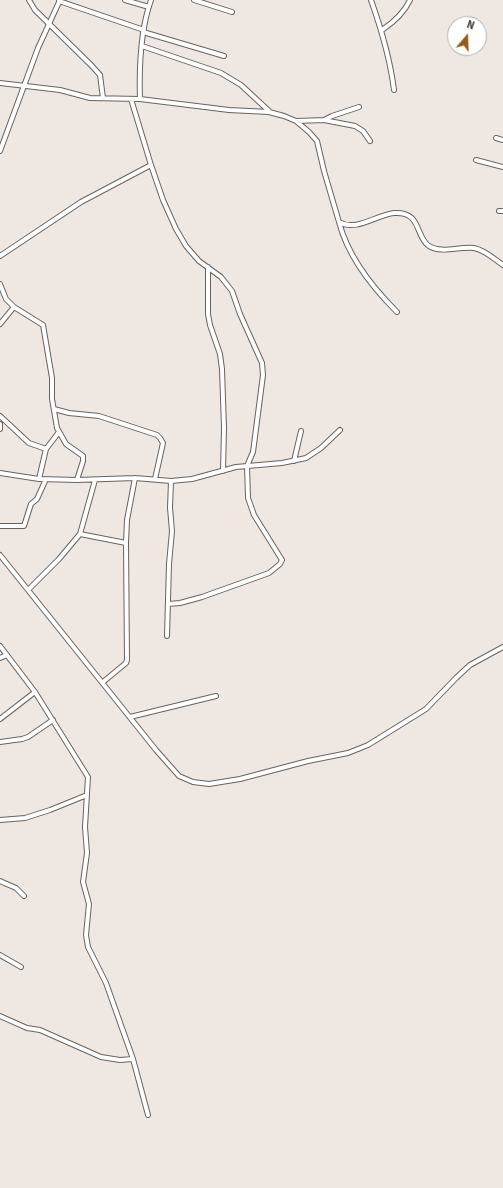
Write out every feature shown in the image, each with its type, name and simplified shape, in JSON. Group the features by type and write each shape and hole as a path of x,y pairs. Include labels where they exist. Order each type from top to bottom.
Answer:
{"street":[{"path":"29,0 35,10 100,75 103,98"},
{"path":"0,151 25,87 38,48 59,0 144,31 224,56"},
{"path":"125,0 149,7"},
{"path":"140,99 142,46 151,0"},
{"path":"194,0 232,12"},
{"path":"371,0 382,30 390,61 394,90"},
{"path":"382,30 395,21 406,9 410,0"},
{"path":"142,46 221,73 241,85 269,112"},
{"path":"0,84 60,90 84,97 140,99 229,110 269,112 296,122 309,132 317,141 324,171 348,249 379,294 397,312"},
{"path":"131,99 163,200 176,229 186,246 199,261 221,277 232,291 240,314 262,363 263,374 253,452 247,466 248,498 254,515 282,560 280,564 268,573 202,598 168,604"},
{"path":"324,120 359,107"},
{"path":"296,122 324,120 355,126 363,130 370,142"},
{"path":"496,138 503,140"},
{"path":"476,160 503,167"},
{"path":"0,256 81,202 151,165"},
{"path":"339,222 344,225 351,226 361,224 380,216 394,213 404,214 411,218 416,224 425,243 430,247 450,250 475,248 483,251 503,265"},
{"path":"208,267 208,314 210,325 220,354 222,369 224,428 223,471"},
{"path":"0,284 6,299 14,307 39,322 45,328 52,378 52,399 59,432 66,444 83,456 83,461 77,480"},
{"path":"0,324 14,307"},
{"path":"54,409 69,413 99,416 157,435 163,443 155,480"},
{"path":"0,416 29,443 46,449"},
{"path":"0,424 0,429"},
{"path":"0,473 39,479 96,480 135,478 171,481 192,479 247,466 282,463 310,456 340,430"},
{"path":"294,461 301,431"},
{"path":"39,479 46,449 59,432"},
{"path":"102,682 126,663 127,660 127,520 135,478"},
{"path":"0,526 24,526 31,504 37,499 46,479"},
{"path":"28,590 60,559 80,534 96,480"},
{"path":"167,636 169,564 172,531 170,508 171,481"},
{"path":"80,534 126,543"},
{"path":"0,555 156,750 179,776 193,782 209,784 240,779 308,761 348,753 368,745 426,709 470,665 503,647"},
{"path":"0,646 18,672 35,692 74,757 87,775 85,826 86,853 83,882 89,904 86,935 88,948 106,982 133,1059 148,1115"},
{"path":"0,658 7,655"},
{"path":"0,719 35,692"},
{"path":"130,717 216,696"},
{"path":"0,742 28,737 53,720"},
{"path":"0,820 25,818 87,795"},
{"path":"0,881 16,888 24,896"},
{"path":"0,955 21,967"},
{"path":"0,1016 28,1028 40,1030 101,1057 120,1060 133,1059"}]}
